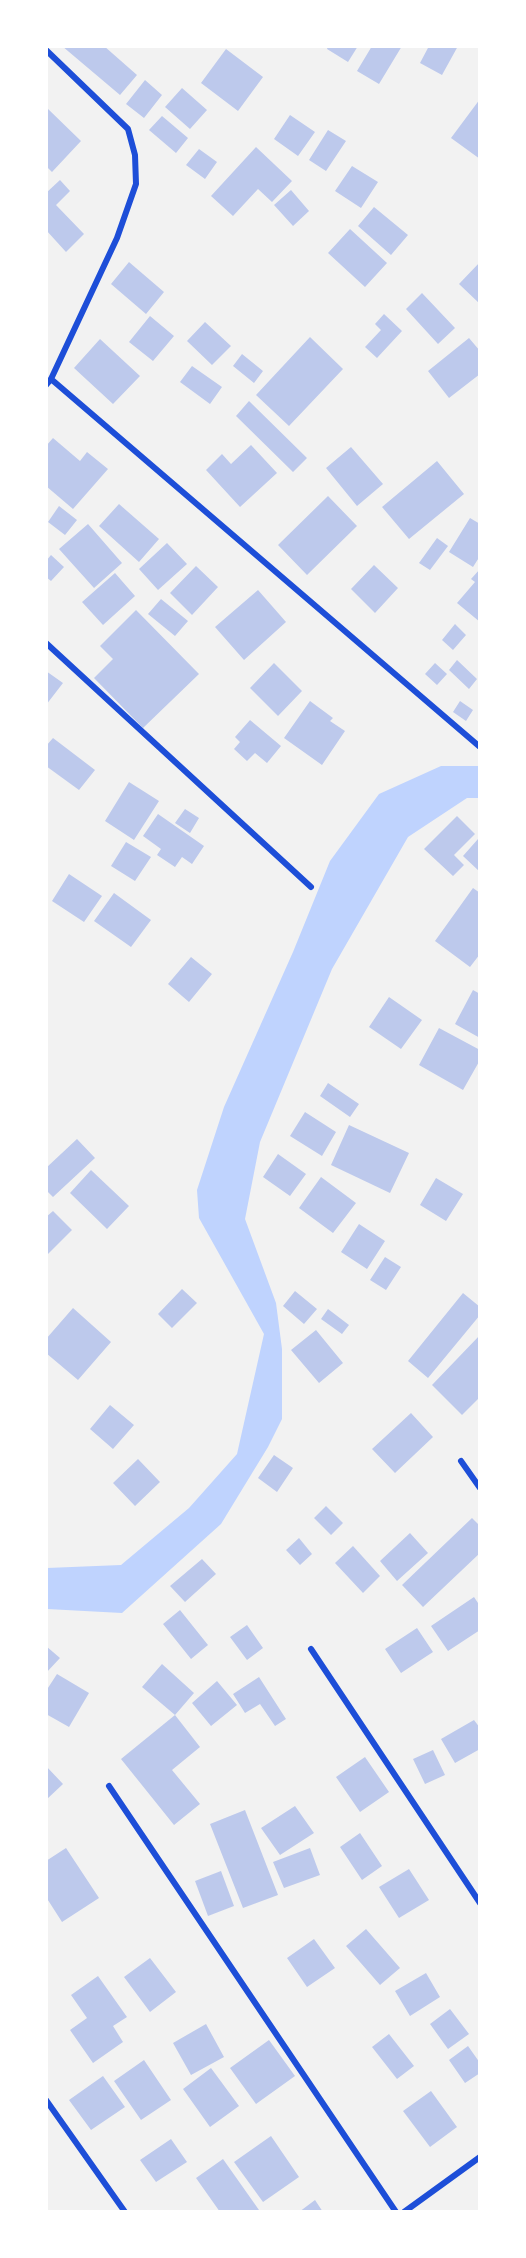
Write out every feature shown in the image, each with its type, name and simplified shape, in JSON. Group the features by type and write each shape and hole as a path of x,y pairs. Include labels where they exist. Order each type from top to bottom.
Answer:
{"street":[{"path":"46,50 128,129 135,155 136,184 117,238 51,379 46,385"},
{"path":"51,379 480,747"},
{"path":"46,643 311,887"},
{"path":"461,1461 480,1488"},
{"path":"311,1649 480,1903"},
{"path":"109,1786 396,2211"},
{"path":"46,2100 125,2211"},
{"path":"404,2211 480,2157"}],"water":[{"path":"441,766 479,766 479,798 467,798 408,837 332,969 260,1142 245,1219 276,1303 282,1349 282,1419 268,1447 221,1524 122,1613 47,1609 47,1568 121,1565 189,1508 237,1454 264,1334 199,1218 197,1190 224,1107 293,952 330,861 379,794"}],"building":[{"path":"62,46 104,46 137,75 120,95"},
{"path":"328,46 358,46 348,62 327,49"},
{"path":"372,46 402,46 379,84 357,71"},
{"path":"429,46 458,46 442,75 420,63"},
{"path":"226,49 263,77 238,111 201,83"},
{"path":"145,80 162,95 144,118 126,104"},
{"path":"182,88 207,110 190,129 165,107"},
{"path":"480,99 480,159 451,138"},
{"path":"46,107 81,141 52,172 46,166"},
{"path":"290,115 315,132 298,156 274,139"},
{"path":"162,116 188,138 176,153 149,130"},
{"path":"328,130 346,141 326,171 309,160"},
{"path":"256,147 292,181 272,202 258,189 233,216 211,196"},
{"path":"199,149 217,162 205,179 186,165"},
{"path":"352,166 378,182 361,208 335,191"},
{"path":"60,180 70,191 56,205 84,234 66,252 46,230 46,193"},
{"path":"291,190 309,211 293,226 274,205"},
{"path":"374,207 408,235 391,255 358,226"},
{"path":"350,229 387,263 365,287 328,253"},
{"path":"129,262 164,292 146,314 111,284"},
{"path":"480,262 480,304 459,284"},
{"path":"422,293 455,328 438,344 406,309"},
{"path":"384,314 402,331 377,358 365,347 381,330 375,324"},
{"path":"150,316 174,336 153,361 129,342"},
{"path":"205,322 231,346 212,365 187,341"},
{"path":"310,337 343,369 289,426 256,395"},
{"path":"469,338 480,351 480,374 449,398 428,371"},
{"path":"100,339 140,376 113,404 74,368"},
{"path":"242,354 263,371 254,383 233,366"},
{"path":"192,366 222,387 210,404 180,382"},
{"path":"249,401 307,458 293,472 236,416"},
{"path":"53,438 80,461 87,452 108,469 73,509 46,486 46,446"},
{"path":"251,445 277,473 240,507 206,470 222,454 231,464"},
{"path":"351,447 383,484 357,506 326,468"},
{"path":"437,461 464,494 409,539 382,507"},
{"path":"328,496 357,526 307,575 278,545"},
{"path":"119,504 159,539 139,562 99,526"},
{"path":"59,506 77,520 65,535 48,522"},
{"path":"470,518 480,524 480,556 473,567 449,552"},
{"path":"88,524 122,563 94,588 59,549"},
{"path":"437,538 448,546 430,570 419,563"},
{"path":"167,543 187,564 158,590 139,569"},
{"path":"51,555 64,567 51,581 46,577 46,561"},
{"path":"374,565 398,588 375,613 351,589"},
{"path":"196,566 218,587 192,615 170,593"},
{"path":"480,569 480,622 457,603 475,582 471,579"},
{"path":"115,573 135,596 103,625 82,602"},
{"path":"258,590 286,622 244,660 215,627"},
{"path":"161,599 188,621 175,636 148,614"},
{"path":"136,610 199,674 143,728 94,678 113,659 100,646"},
{"path":"455,624 466,635 453,650 442,640"},
{"path":"457,660 477,679 469,689 449,670"},
{"path":"274,663 302,691 278,716 250,688"},
{"path":"435,663 447,674 437,685 425,674"},
{"path":"46,671 63,683 46,705"},
{"path":"310,701 333,718 330,721 345,731 322,765 284,738"},
{"path":"460,701 473,710 466,721 453,712"},
{"path":"250,720 281,746 267,763 255,753 247,761 234,749 240,742 235,737"},
{"path":"53,738 95,770 79,790 46,766 46,746"},
{"path":"129,782 159,801 134,840 105,821"},
{"path":"185,809 199,818 190,833 175,823"},
{"path":"158,814 204,846 192,864 182,857 175,867 157,855 161,849 143,836"},
{"path":"457,816 475,834 454,855 464,865 453,876 424,849"},
{"path":"478,839 480,841 480,872 463,856"},
{"path":"126,842 151,857 135,881 111,866"},
{"path":"69,874 102,896 84,922 52,901"},
{"path":"473,888 480,893 480,954 470,967 435,941"},
{"path":"114,893 151,920 131,947 94,921"},
{"path":"191,957 212,974 189,1002 168,984"},
{"path":"473,990 480,994 480,1038 455,1024"},
{"path":"389,997 422,1020 401,1049 369,1027"},
{"path":"439,1028 480,1050 480,1060 463,1090 419,1065"},
{"path":"328,1083 359,1104 350,1117 320,1096"},
{"path":"305,1112 336,1132 322,1156 290,1136"},
{"path":"349,1125 409,1153 390,1193 331,1165"},
{"path":"77,1139 95,1158 53,1197 46,1190 46,1168"},
{"path":"278,1154 306,1174 290,1196 263,1177"},
{"path":"91,1170 129,1206 107,1229 70,1193"},
{"path":"321,1177 356,1203 333,1233 299,1208"},
{"path":"436,1178 463,1194 446,1221 420,1205"},
{"path":"53,1211 72,1230 46,1256 46,1217"},
{"path":"359,1224 385,1241 367,1269 341,1252"},
{"path":"385,1257 401,1267 386,1290 370,1280"},
{"path":"182,1289 197,1303 172,1328 158,1314"},
{"path":"295,1291 317,1309 304,1324 283,1306"},
{"path":"463,1293 480,1307 480,1315 428,1378 408,1361"},
{"path":"73,1308 111,1342 78,1380 46,1353 46,1339"},
{"path":"328,1309 349,1325 342,1334 321,1319"},
{"path":"316,1330 343,1363 319,1383 291,1350"},
{"path":"480,1335 480,1397 462,1415 432,1385"},
{"path":"110,1405 134,1425 113,1449 90,1429"},
{"path":"411,1413 433,1437 395,1473 372,1449"},
{"path":"274,1455 293,1468 277,1492 258,1478"},
{"path":"138,1459 160,1482 135,1506 113,1483"},
{"path":"326,1506 343,1523 331,1535 314,1518"},
{"path":"472,1518 480,1526 480,1553 423,1607 402,1585"},
{"path":"410,1533 428,1553 397,1581 380,1561"},
{"path":"299,1538 312,1554 300,1565 286,1550"},
{"path":"353,1546 380,1576 363,1593 335,1563"},
{"path":"202,1559 216,1574 185,1602 170,1586"},
{"path":"474,1597 480,1606 480,1630 448,1651 431,1626"},
{"path":"180,1610 208,1645 191,1659 163,1624"},
{"path":"247,1625 263,1648 247,1660 230,1637"},
{"path":"417,1628 433,1652 401,1673 385,1649"},
{"path":"46,1646 60,1658 46,1673"},
{"path":"162,1664 194,1693 175,1715 142,1687"},
{"path":"57,1674 89,1693 69,1727 46,1714 46,1691"},
{"path":"259,1677 286,1719 275,1726 260,1704 245,1713 233,1694"},
{"path":"217,1681 237,1705 211,1726 192,1703"},
{"path":"175,1715 200,1747 172,1770 200,1804 174,1825 121,1759"},
{"path":"474,1720 480,1728 480,1749 455,1763 441,1739"},
{"path":"433,1750 445,1775 425,1784 413,1759"},
{"path":"365,1757 389,1792 360,1812 336,1777"},
{"path":"46,1766 63,1784 46,1800"},
{"path":"295,1806 314,1833 280,1855 261,1828"},
{"path":"245,1810 278,1895 243,1908 210,1824"},
{"path":"360,1833 382,1866 362,1880 340,1847"},
{"path":"66,1848 99,1898 62,1922 46,1897 46,1861"},
{"path":"310,1848 320,1875 284,1888 273,1862"},
{"path":"409,1869 429,1900 399,1918 379,1887"},
{"path":"221,1871 234,1906 208,1916 195,1881"},
{"path":"366,1929 400,1968 380,1985 346,1946"},
{"path":"314,1939 335,1968 307,1987 287,1958"},
{"path":"150,1958 176,1992 150,2012 124,1977"},
{"path":"426,1973 440,1997 410,2016 395,1991"},
{"path":"98,1976 127,2017 113,2026 123,2042 93,2063 70,2030 87,2018 71,1995"},
{"path":"450,2009 469,2034 448,2049 430,2024"},
{"path":"206,2024 224,2057 191,2075 173,2043"},
{"path":"389,2034 414,2066 397,2079 372,2047"},
{"path":"269,2040 295,2076 256,2104 230,2068"},
{"path":"468,2046 480,2063 480,2073 465,2083 449,2060"},
{"path":"144,2060 171,2100 141,2120 114,2081"},
{"path":"211,2068 239,2106 210,2127 183,2089"},
{"path":"103,2076 125,2107 91,2130 69,2100"},
{"path":"431,2091 457,2127 430,2147 403,2111"},
{"path":"271,2136 299,2177 263,2202 234,2162"},
{"path":"171,2139 187,2162 156,2182 140,2160"},
{"path":"223,2159 259,2210 258,2212 220,2212 196,2178"},
{"path":"315,2200 323,2212 299,2212"}]}
